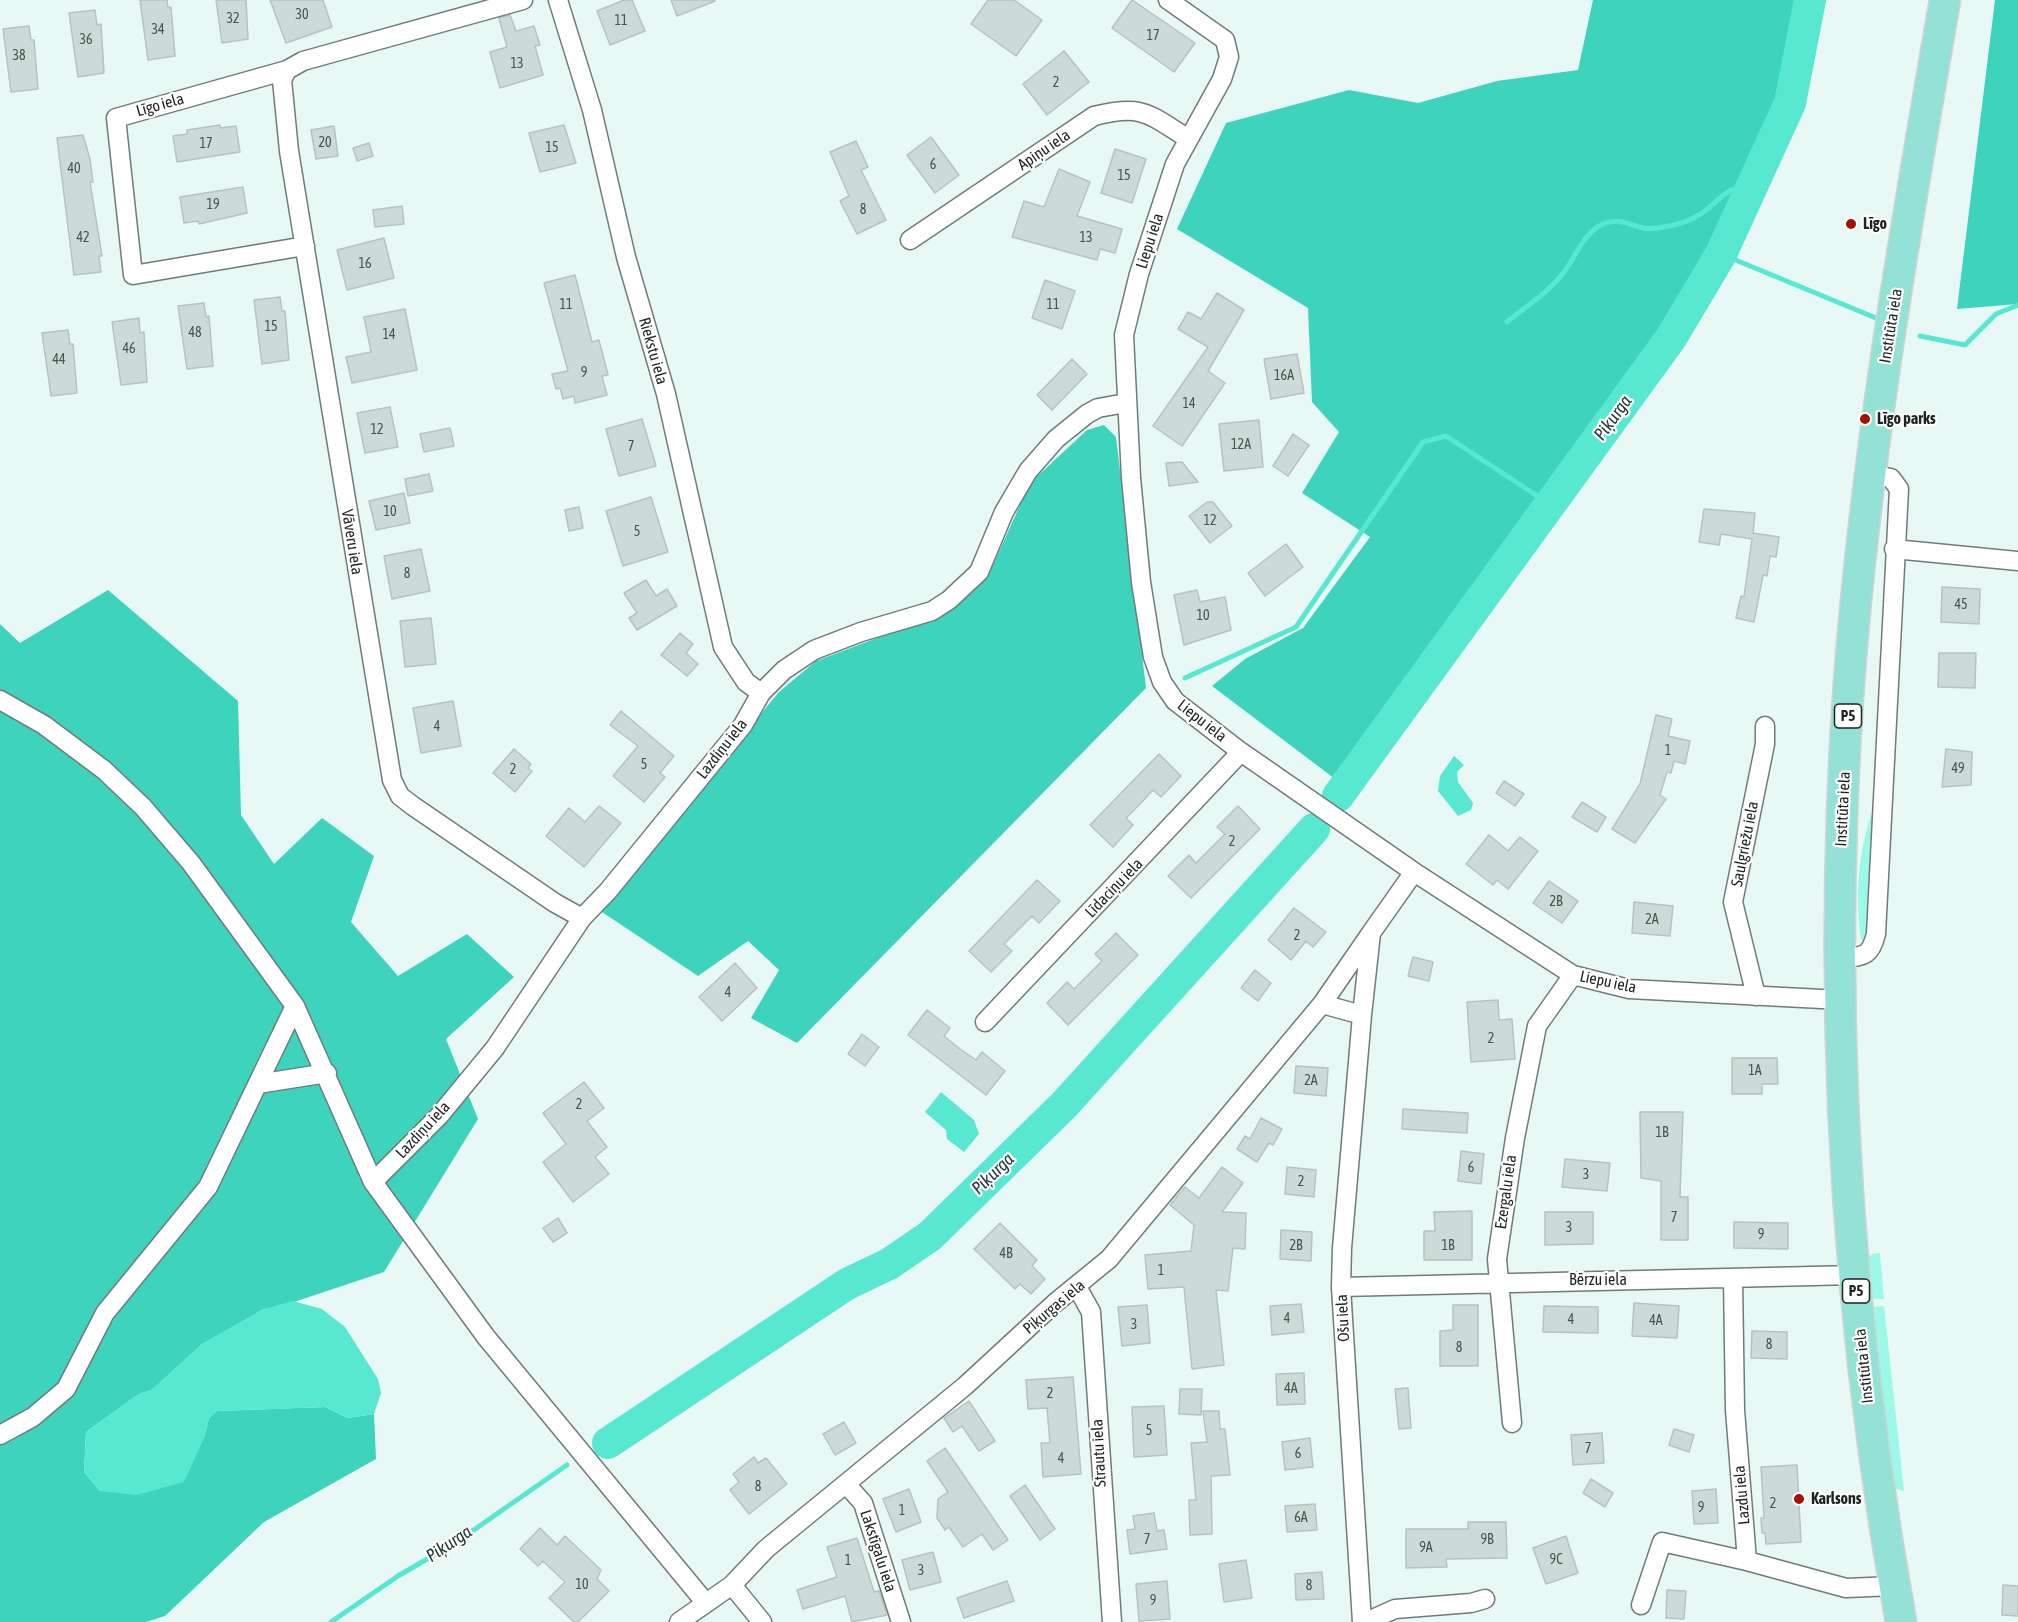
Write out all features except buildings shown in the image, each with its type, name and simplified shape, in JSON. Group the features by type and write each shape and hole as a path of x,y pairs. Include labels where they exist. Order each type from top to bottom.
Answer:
{"main road":[{"name":"Institūta iela","path":"1901,1622 1870,1422 1855,1275 1841,1000 1841,848 1849,684 1870,474 1945,0"}],"street":[{"name":"Līgo iela","path":"304,246 133,275 116,118 287,70 303,61 523,0"},
{"name":"Riekstu iela","path":"558,0 592,111 626,257 666,394 723,647 746,682 761,693"},
{"name":"Liepu iela","path":"1168,0 1225,40 1229,57 1222,79 1187,138 1165,191 1124,335 1126,404 1141,582 1154,657 1162,682 1175,701 1241,752 1414,872 1573,975 1629,989 1841,1000"},
{"name":"Vāveru iela","path":"287,70 282,80 285,116 304,246 392,780 400,795 413,806 555,903 582,918"},
{"name":"Apiņu iela","path":"910,240 1094,116 1125,108 1149,114 1187,138"},
{"name":"Lazdiņu iela","path":"373,1182 439,1116 495,1048 582,918 608,891 743,725 761,693 784,670 814,650 861,632 932,611 949,600 979,572 1004,512 1028,471 1042,455 1086,414 1098,408 1126,404"},
{"path":"1840,958 1867,954 1873,948 1876,934 1894,549 1899,489 1891,478 1870,474"},
{"path":"1894,549 2018,561"},
{"path":"0,700 44,725 104,770 143,807 191,863 295,1006 327,1073 373,1182 486,1337 705,1602"},
{"name":"Saulgriežu iela","path":"1756,996 1733,902 1765,744 1765,726"},
{"name":"Līdaciņu iela","path":"985,1022 1241,752"},
{"name":"Ošu iela","path":"1364,1622 1341,1287 1342,1248 1371,933 1414,872"},
{"name":"Piķurgas iela","path":"679,1622 732,1585 766,1549 965,1386 1055,1303 1109,1259 1322,1004 1371,933"},
{"name":"Ezergalu iela","path":"1512,1422 1497,1283 1497,1259 1515,1138 1537,1026 1573,975"},
{"path":"1322,1004 1362,1015"},
{"path":"0,1435 33,1417 66,1389 105,1313 208,1187 295,1006"},
{"path":"258,1084 327,1073"},
{"name":"Bērzu iela","path":"1341,1287 1855,1275"},
{"name":"Lazdu iela","path":"1733,1279 1735,1410 1747,1561"},
{"name":"Strautu iela","path":"1077,1287 1091,1312 1112,1622"},
{"name":"Lakstīgalu iela","path":"846,1484 863,1503 901,1622"},
{"path":"1641,1605 1662,1542 1747,1561 1846,1588 1894,1586"},
{"path":"732,1585 762,1622"},
{"path":"1364,1622 1395,1609 1471,1603 1485,1599"}],"shaded area":[{"path":"1593,0 1819,0 1802,104 1707,304 1355,794 1212,686 1245,659 1303,628 1370,537 1302,493 1339,432 1312,402 1308,308 1177,229 1226,123 1349,90 1418,103 1497,81 1578,70"},
{"path":"1995,0 2018,0 2018,304 1957,309"},
{"path":"1104,425 1116,437 1146,688 797,1043 751,1018 779,970 748,941 698,976 599,910 779,692 816,661 946,612 988,576 1030,483 1087,430"},
{"path":"108,590 238,701 241,815 274,864 322,818 374,856 351,922 398,976 467,934 514,977 446,1039 478,1119 384,1272 279,1307 264,1309 201,1345 152,1390 139,1394 86,1432 84,1472 100,1491 204,1438 209,1418 217,1411 325,1407 348,1418 374,1414 376,1459 264,1522 165,1616 146,1622 0,1622 0,624 20,643"},
{"path":"1454,756 1464,765 1457,772 1458,782 1473,803 1471,810 1458,816 1438,791 1440,776"},
{"path":"1871,814 1876,815 1870,932 1865,942 1861,939 1858,891 1863,846"},
{"path":"941,1092 974,1120 979,1134 964,1152 947,1139 946,1130 925,1112"},
{"path":"1880,1253 1884,1299 1870,1299 1867,1259 1872,1254"},
{"path":"293,1301 322,1309 345,1327 378,1379 381,1393 374,1414 348,1418 325,1407 217,1411 209,1418 204,1438 184,1482 137,1495 100,1491 84,1472 86,1432 139,1394 152,1390 201,1345 264,1309"},
{"path":"1884,1306 1904,1491 1896,1489 1891,1481 1872,1307"}],"waterway":[{"name":"Piķurga","path":"1338,796 1671,338 1721,254 1790,103 1810,0"},
{"path":"1507,322 1551,287 1568,267 1585,239 1603,224 1619,221 1643,228 1671,226 1697,216 1734,189 1752,187"},
{"path":"1721,254 1876,318"},
{"path":"1920,336 1965,345 1996,314 2018,305"},
{"path":"1185,678 1296,627 1423,442 1446,436 1551,505"},
{"name":"Piķurga","path":"608,1443 847,1284 889,1264 930,1236 1064,1105 1314,829"},
{"name":"Piķurga","path":"331,1622 398,1576 458,1541 567,1465"}],"place":[{"name":"Līgo","path":"1851,224"},
{"name":"Līgo parks","path":"1865,419"},
{"name":"Karlsons","path":"1799,1499"}]}
